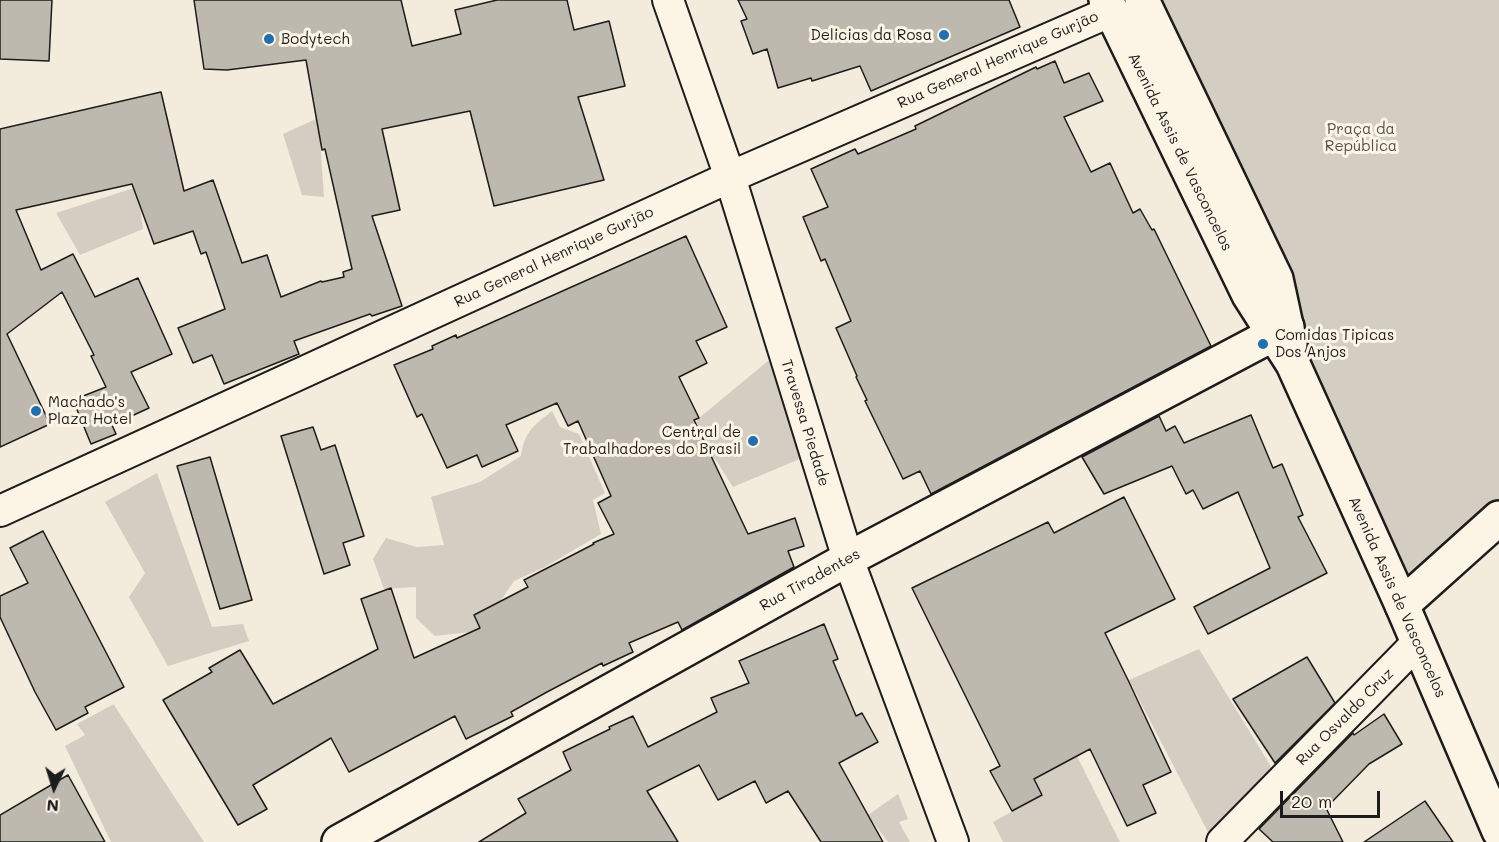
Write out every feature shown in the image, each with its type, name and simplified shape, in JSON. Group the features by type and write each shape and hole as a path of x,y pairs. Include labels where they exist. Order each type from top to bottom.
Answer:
{"main road":[{"name":"Avenida Assis de Vasconcelos","path":"1142,0 1276,279 1281,331 1293,364 1402,605 1499,831"},
{"name":"Avenida Assis de Vasconcelos","path":"1109,5 1250,295 1281,331"},
{"name":"Rua Tiradentes","path":"339,842 848,559 1281,331"},
{"path":"1402,605 1499,518"}],"street":[{"name":"Travessa Piedade","path":"668,0 730,177 848,559 953,842"},
{"name":"Rua General Henrique Gurjão","path":"0,511 1109,5"},
{"name":"Rua Osvaldo Cruz","path":"1222,842 1417,643"}],"green space":[{"name":"Praça da República","path":"1142,0 1499,0 1499,514 1402,605"},
{"path":"316,119 324,197 302,195 283,134"},
{"path":"137,187 143,229 80,255 56,213"},
{"path":"774,356 802,458 733,487 716,460 709,456 693,426 699,418"},
{"path":"552,411 560,427 579,434 605,493 593,500 601,534 545,567 514,581 480,631 435,636 416,618 416,587 384,589 373,559 386,538 417,547 444,545 431,497 480,482 521,456 531,430"},
{"path":"157,473 212,627 243,624 249,641 168,666 129,597 145,573 105,502"},
{"path":"1199,649 1278,778 1211,838 1129,680"},
{"path":"114,704 204,842 111,842 65,746 85,735 77,724"},
{"path":"1074,750 1120,842 1003,842 993,822 1042,795 1033,778"},
{"path":"898,794 908,819 899,822 910,842 888,842 868,815"}],"building":[{"path":"0,0 52,0 49,61 0,59"},
{"path":"194,0 401,0 412,46 461,34 455,10 497,0 567,0 574,30 609,21 625,86 578,97 604,180 494,206 470,111 382,129 400,210 372,216 402,306 372,316 370,314 294,341 299,354 224,384 212,355 193,363 178,328 225,309 206,252 201,254 193,231 154,244 132,184 16,210 41,270 73,254 95,297 138,278 172,354 131,372 149,408 112,425 116,434 91,444 73,400 106,387 91,356 94,355 62,292 7,334 50,424 0,447 0,129 161,92 184,191 213,180 242,263 267,255 281,297 321,281 344,277 343,272 352,269 325,149 322,150 306,60 227,70 204,69"},
{"path":"738,0 1009,0 1020,27 871,91 860,66 812,81 811,78 778,88 767,49 753,54 741,21 747,19"},
{"path":"1055,61 1064,83 1089,73 1103,101 1064,117 1091,172 1110,163 1133,213 1140,209 1152,230 1154,229 1211,346 931,494 920,471 903,479 865,401 867,400 836,328 851,321 825,259 821,261 803,217 828,207 811,169 855,149 858,154 916,129 915,126 1036,67 1037,69"},
{"path":"686,236 727,327 696,341 707,363 679,377 699,418 694,420 748,534 795,518 804,546 788,551 794,567 682,630 678,622 629,643 633,652 603,666 602,663 511,712 513,716 466,739 455,716 349,772 331,738 253,785 267,809 238,825 163,700 212,672 209,668 240,650 273,704 378,649 361,599 391,588 414,658 480,628 474,615 528,587 524,580 614,534 598,503 611,496 578,421 568,426 557,403 506,425 518,451 482,467 477,455 447,468 422,414 417,417 394,365 433,349 432,346 456,335 457,338"},
{"path":"1251,415 1273,468 1282,464 1303,515 1298,517 1327,573 1208,634 1194,607 1270,568 1238,492 1203,509 1193,490 1186,494 1172,466 1104,494 1082,457 1159,416 1166,431 1175,426 1184,443"},
{"path":"313,427 321,450 335,445 364,536 343,543 350,565 324,574 281,436"},
{"path":"210,457 252,600 220,609 177,466"},
{"path":"1124,497 1175,599 1105,633 1171,772 1143,785 1156,813 1127,826 1090,749 1034,779 1042,795 1012,811 990,771 1000,766 912,588 1048,522 1054,533"},
{"path":"43,531 124,687 85,707 88,713 56,730 35,692 0,617 0,596 28,583 10,548"},
{"path":"824,624 838,659 833,661 856,716 862,713 878,742 839,763 883,842 821,842 788,791 766,803 755,781 718,800 699,765 647,791 678,842 479,842 526,813 518,799 571,770 563,752 633,716 648,747 717,712 711,698 749,683 739,661"},
{"path":"1307,657 1335,703 1275,763 1233,699"},
{"path":"1384,714 1402,744 1369,764 1326,808 1343,842 1273,842 1259,829 1353,733 1354,735"},
{"path":"68,775 105,842 0,842 0,815"},
{"path":"1425,801 1453,842 1364,842"}],"place":[{"name":"Delicias da Rosa","path":"944,35"},
{"name":"Bodytech","path":"269,39"},
{"name":"Comidas Tipicas Dos Anjos","path":"1263,344"},
{"name":"Machado's Plaza Hotel","path":"36,411"},
{"name":"Central de Trabalhadores do Brasil","path":"753,441"}]}
